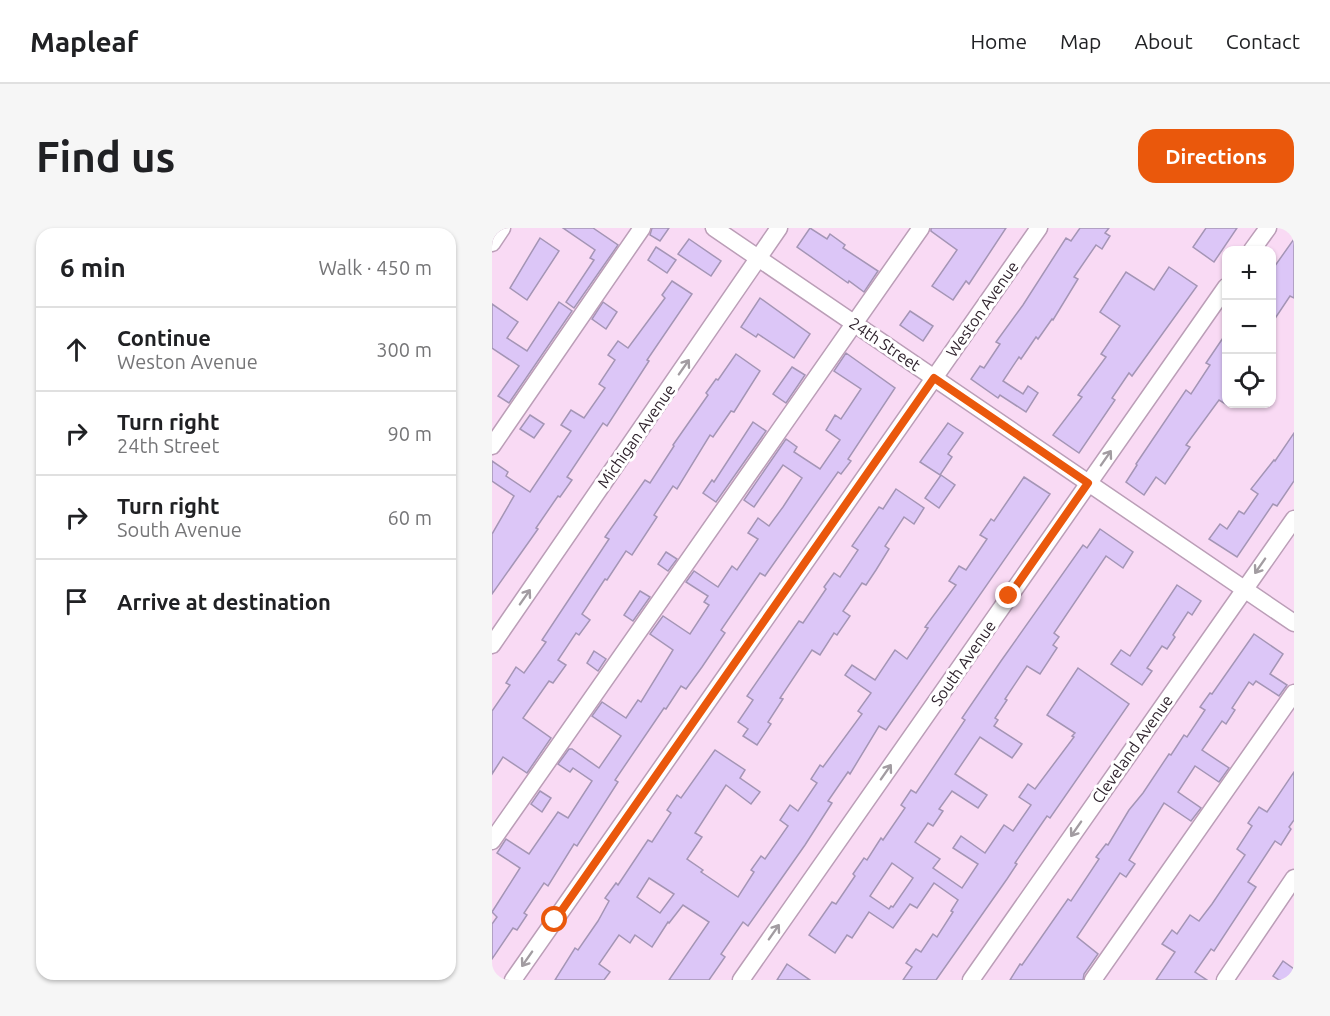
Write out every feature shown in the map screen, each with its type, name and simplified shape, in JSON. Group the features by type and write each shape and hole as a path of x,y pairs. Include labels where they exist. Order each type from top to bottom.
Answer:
{"street":[{"path":"492,243 502,228"},
{"path":"492,446 642,228"},
{"name":"24th Street","path":"714,228 1294,623"},
{"name":"Michigan Avenue","path":"492,645 779,228"},
{"path":"492,841 921,228"},
{"name":"Weston Avenue","path":"513,980 1039,228"},
{"path":"1255,246 1268,228"},
{"name":"South Avenue","path":"741,980 1222,294"},
{"name":"Cleveland Avenue","path":"971,980 1294,519"},
{"path":"1093,980 1294,693"},
{"path":"1225,980 1294,878"}],"building":[{"path":"563,228 593,228 618,245 574,308 566,302 594,260 590,258 595,250"},
{"path":"652,228 669,228 660,241 650,235"},
{"path":"810,228 827,239 830,234 845,245 843,248 878,271 864,292 797,247"},
{"path":"931,228 1006,228 969,284 966,281 953,300 932,286 957,250 931,231"},
{"path":"1080,228 1109,228 1105,233 1110,236 1102,249 1096,245 1074,277 1078,279 1053,320 1038,339 1036,337 1021,359 1019,357 1003,381 1023,394 1028,386 1038,393 1026,412 1000,395 998,398 971,379 980,366 984,368 1000,344 996,342 1066,238 1071,241"},
{"path":"1206,228 1237,228 1225,246 1222,246 1222,250 1214,262 1193,247"},
{"path":"540,238 559,251 527,300 510,288"},
{"path":"689,239 721,261 711,276 678,254"},
{"path":"1294,239 1294,298 1290,296 1276,317 1276,300 1276,264"},
{"path":"656,247 676,260 667,273 648,260"},
{"path":"1169,267 1197,286 1132,376 1129,373 1112,398 1115,400 1079,453 1053,435 1082,397 1078,395 1106,357 1101,354 1120,326 1100,312 1126,272 1154,290"},
{"path":"672,281 692,294 647,360 649,361 607,426 603,423 567,477 572,480 560,497 558,496 536,528 538,529 492,594 492,534 514,496 492,481 492,461 508,472 506,476 530,492 571,431 561,425 571,410 584,418 605,388 599,384 615,360 608,355 618,341 628,348 665,298 662,295"},
{"path":"760,298 810,334 794,358 758,334 756,337 741,327"},
{"path":"559,302 572,311 509,403 498,396 519,366 492,348 492,304 518,322 507,338 527,351"},
{"path":"603,302 617,312 606,329 592,319"},
{"path":"910,311 933,326 923,341 900,325"},
{"path":"1222,339 1222,402 1219,400 1186,445 1190,447 1165,484 1156,477 1144,495 1126,482 1186,390 1191,394 1210,365 1206,363"},
{"path":"846,353 895,388 848,459 851,461 841,474 838,472 765,576 760,573 721,630 725,633 702,667 686,689 681,686 666,709 664,708 615,780 618,782 577,846 574,844 548,886 544,883 524,913 527,915 517,930 513,928 492,959 492,924 497,917 492,912 520,868 497,853 506,839 529,854 558,812 568,818 592,781 573,768 570,772 558,764 569,749 572,749 599,768 621,736 592,716 602,702 626,718 638,700 641,702 673,650 650,634 663,616 690,634 709,605 704,602 708,596 686,582 694,571 718,587 732,566 737,570 758,539 748,533 758,518 769,526 783,507 802,478 783,465 754,507 744,500 786,439 797,447 794,452 820,469 840,440 826,430 835,415 841,419 861,389 834,371"},
{"path":"736,354 760,371 734,412 731,411 713,437 710,435 677,489 673,486 654,515 657,517 632,555 626,551 607,580 605,579 582,614 590,620 579,635 576,633 558,660 566,665 553,683 549,681 523,718 551,738 527,773 503,757 492,774 492,711 510,685 506,683 516,667 524,673 546,642 542,640 609,539 605,537 645,480 650,483 708,395 706,393"},
{"path":"792,367 805,375 786,403 773,394"},
{"path":"530,415 544,424 534,438 520,429"},
{"path":"753,422 766,431 716,502 703,493 712,480 714,482"},
{"path":"948,423 963,433 948,454 952,457 940,475 920,462"},
{"path":"1294,433 1294,481 1277,506 1273,504 1237,557 1209,539 1220,524 1227,529 1239,511 1244,514 1258,494 1251,489 1275,461"},
{"path":"941,475 955,485 939,508 925,498"},
{"path":"1024,477 1050,494 886,730 879,726 850,774 848,772 828,801 832,803 805,845 748,926 743,922 721,954 725,957 709,980 669,980 709,922 683,905 668,922 652,947 635,935 630,943 619,935 599,964 610,972 604,980 555,980 575,948 578,950 598,921 609,901 605,898 616,883 618,885 648,840 652,842 671,813 667,810 677,795 681,798 715,750 745,770 740,778 760,792 751,804 726,785 695,833 702,837 687,859 703,870 701,872 738,897 754,872 751,870 761,856 765,859 788,826 780,820 790,805 798,811 817,783 811,779 820,765 823,767 862,714 858,711 871,693 845,675 852,665 875,680 895,650 907,659 928,628 925,627 956,585 949,581 959,566 966,570 987,539 980,535 991,519 994,521","holes":["649,878 674,894 660,913 637,897"]},
{"path":"896,489 924,508 914,524 904,517 885,546 889,549 876,570 866,585 862,583 843,611 850,616 837,635 834,633 820,655 812,650 780,698 783,699 768,722 771,724 757,745 743,736 748,729 738,722 753,700 747,696 799,621 803,623 834,573 840,577 858,550 852,546 879,507 883,509"},
{"path":"1100,529 1133,552 1123,568 1106,556 1054,633 1059,637 1053,645 1057,648 1040,674 1027,666 1005,699 1007,700 995,718 998,720 994,726 1022,744 1012,758 980,737 955,774 987,795 978,808 952,791 939,809 943,811 933,826 928,823 915,842 940,859 933,868 962,888 978,864 953,848 961,836 985,853 1004,825 1013,831 1031,805 1019,797 1028,784 1035,789 1074,737 1072,736 1075,733 1047,715 1078,668 1129,704 1050,818 1047,816 1015,863 1017,864 1007,879 936,980 903,980 912,967 906,963 916,949 921,952 933,934 937,937 958,900 934,883 917,908 910,904 893,928 869,912 852,938 847,935 835,953 809,935 832,902 836,904 864,858 867,860 881,838 883,840 905,808 901,805 911,790 916,793 965,720 962,718 1083,545 1087,548","holes":["892,863 913,878 893,907 889,909 870,896"]},
{"path":"666,552 677,559 668,571 658,564"},
{"path":"1177,585 1201,601 1192,615 1188,612 1167,649 1162,646 1147,668 1152,671 1142,685 1111,664 1121,650 1130,656"},
{"path":"640,591 650,597 633,621 624,615"},
{"path":"1254,634 1283,654 1270,674 1287,685 1279,696 1256,681 1253,685 1249,682 1232,708 1235,710 1226,724 1222,721 1202,750 1229,768 1219,782 1195,766 1178,792 1201,808 1191,821 1164,803 1129,860 1135,864 1126,877 1120,873 1077,937 1098,954 1084,974 1083,980 1010,980 1068,899 1071,901 1099,859 1096,857 1106,844 1108,845 1129,810 1169,754 1171,755 1184,735 1187,737 1205,710 1200,707 1210,693 1212,694"},
{"path":"594,651 606,659 598,671 587,663"},
{"path":"1294,772 1294,820 1289,827 1291,829 1281,845 1275,841 1248,882 1256,887 1214,951 1211,949 1195,972 1207,980 1156,980 1175,952 1162,944 1172,930 1177,934 1190,915 1199,921 1245,855 1237,849 1252,826 1248,823 1259,807 1267,812"},
{"path":"540,791 551,798 542,812 531,804"},
{"path":"1283,961 1294,969 1294,980 1279,980 1273,976"},
{"path":"787,964 810,980 777,980"}],"route":[{"path":"555,920 934,378 1088,483 1009,596"}]}
